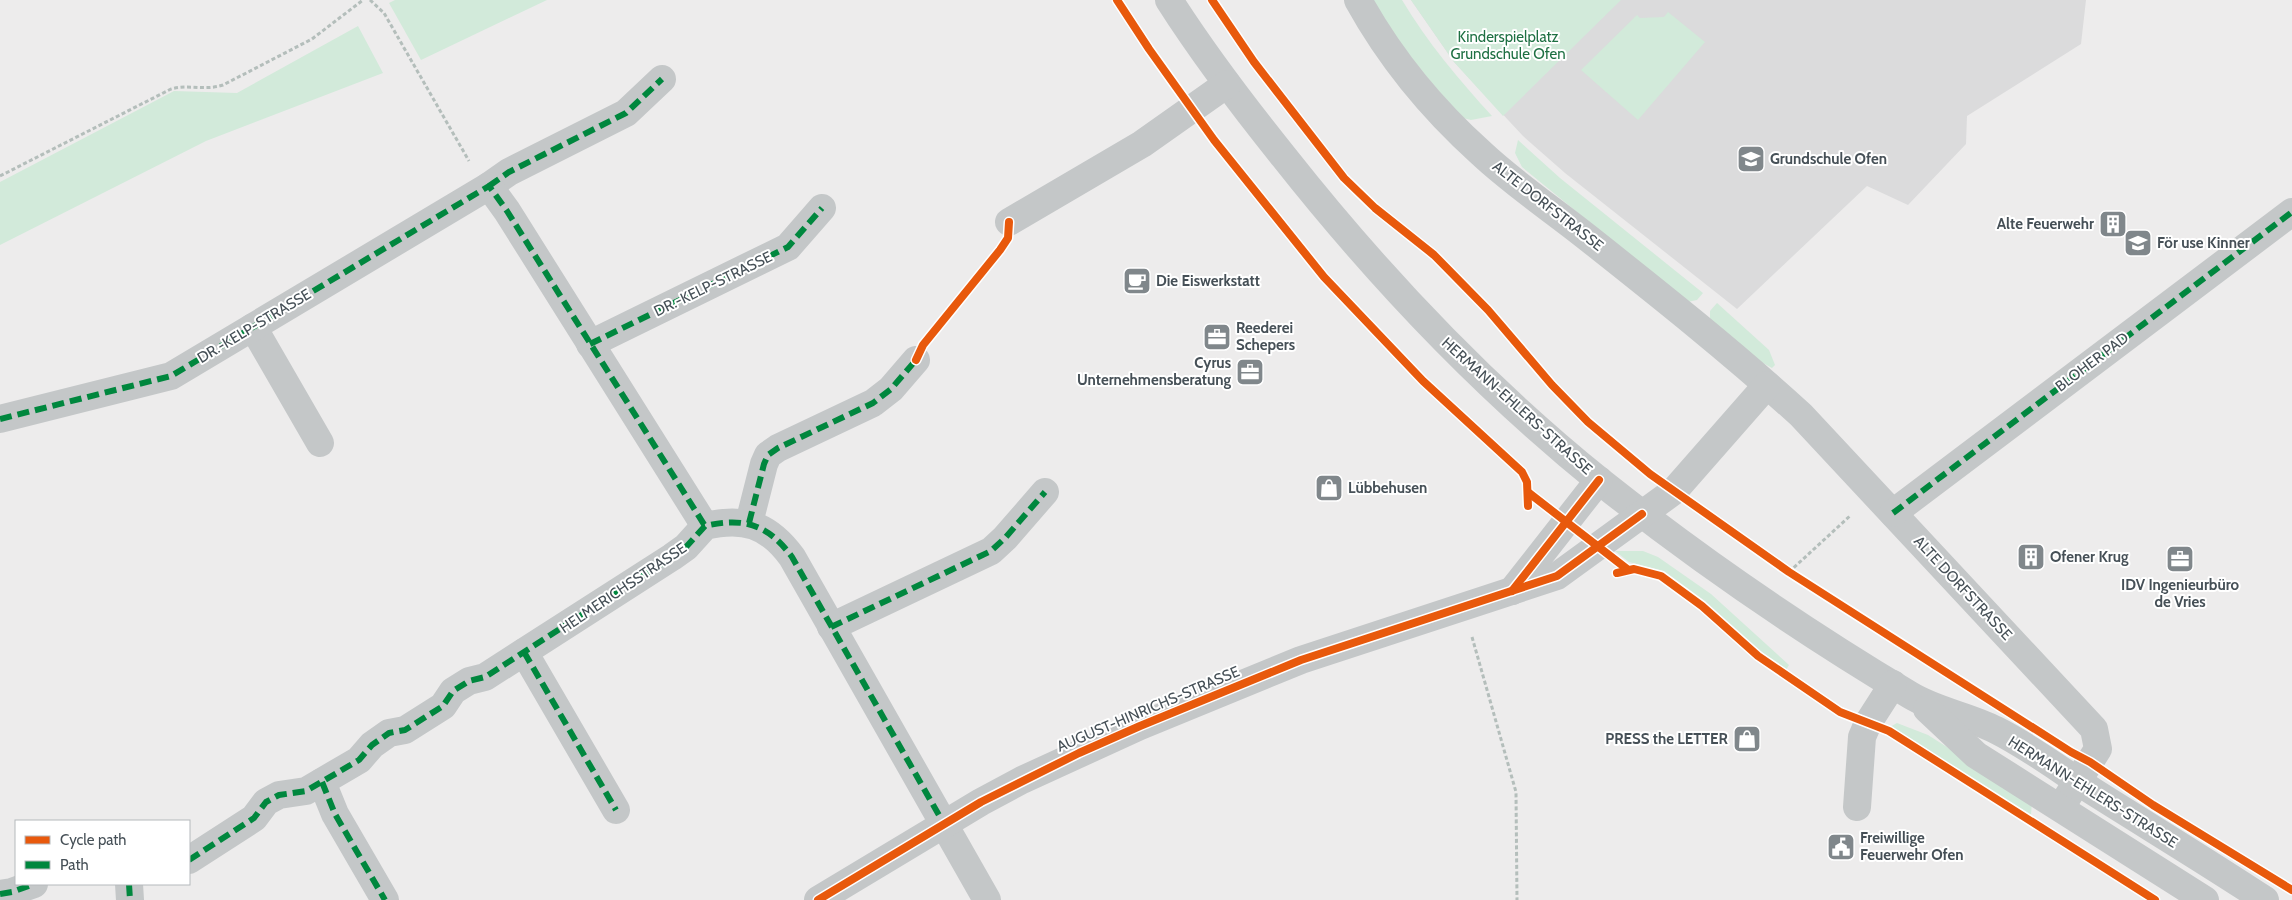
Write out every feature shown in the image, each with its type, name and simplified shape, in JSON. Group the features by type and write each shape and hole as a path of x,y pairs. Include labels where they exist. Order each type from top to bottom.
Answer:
{"street":[{"name":"HERMANN-EHLERS-STRASSE","path":"1169,0 1192,36 1227,84 1297,173 1398,292 1483,378 1599,480 1642,514 1773,606 1904,691 1976,755 2061,807 2205,900"},
{"name":"ALTE DORFSTRASSE","path":"1358,0 1382,41 1407,76 1437,111 1482,154 1618,262 1768,385 1801,415 2094,729 2098,749 2061,807"},
{"name":"DR.-KELP-STRASSE","path":"0,419 171,376 489,186 509,172 626,113 662,79"},
{"path":"1009,222 1142,144 1227,84"},
{"path":"489,186 705,526 720,522 748,523 773,535 784,545 987,900"},
{"name":"DR.-KELP-STRASSE","path":"590,344 788,247 822,208"},
{"name":"BLOHER PAD","path":"1893,513 2292,212"},
{"path":"253,328 320,443"},
{"path":"748,523 768,455 778,448 873,403 891,389 916,360"},
{"path":"1642,514 1674,491 1768,385"},
{"path":"1512,591 1599,480"},
{"path":"831,627 990,551 1005,538 1045,492"},
{"name":"AUGUST-HINRICHS-STRASSE","path":"818,900 944,824 1022,780 1174,712 1301,660 1557,576 1642,514"},
{"name":"HELMERICHSSTRASSE","path":"190,859 254,818 266,802 279,795 306,791 359,760 372,745 389,733 405,730 443,706 453,691 469,680 485,677 672,557 686,547 705,526"},
{"path":"524,652 616,810"},
{"path":"1857,807 1862,737 1868,723 1904,691"},
{"name":"HERMANN-EHLERS-STRASSE","path":"1904,691 1997,730 2265,900"},
{"path":"322,782 335,814 385,900"},
{"path":"0,894 31,885"},
{"path":"129,885 130,900"}],"path":[{"path":"0,176 172,89 181,86 213,88 222,85 312,38 363,0"},
{"path":"370,0 384,13 476,173 489,186"},
{"path":"1789,572 1874,492"},
{"path":"1464,608 1516,792 1517,900"}],"shaded area":[{"name":"Grundschule Ofen","path":"1411,0 2086,0 2081,44 1967,116 1966,144 1908,205 1867,186 1737,309 1565,173 1523,136 1454,62"}],"green space":[{"path":"395,0 547,0 421,60 389,3"},
{"path":"1373,0 1402,0 1444,60 1492,116 1471,120 1463,118 1415,62"},
{"name":"Kinderspielplatz Grundschule Ofen","path":"1411,0 1621,0 1503,116 1454,62"},
{"path":"1668,12 1705,42 1638,120 1581,70 1637,15 1640,18 1664,17"},
{"path":"358,26 383,73 206,141 0,245 0,182 174,91 237,93"},
{"path":"1518,140 1560,178 1703,293 1697,300 1687,302 1522,167 1515,153"},
{"path":"1717,303 1769,350 1775,365 1772,368 1754,358 1710,321 1710,311"},
{"path":"1615,551 1643,551 1658,557 1711,594 1789,665 1786,670 1762,652 1705,601 1664,571 1629,562"},
{"path":"1897,723 1928,735 2032,801 2031,815 1890,727"}],"marked path":[{"path":"489,186 509,172 626,113 662,79"},
{"path":"0,419 171,376 489,186 507,211 705,526"},
{"path":"590,344 788,247 822,208"},
{"path":"1893,513 2292,212"},
{"path":"749,523 768,455 778,448 873,403 891,389 916,360"},
{"path":"831,627 991,551 1005,538 1045,492"},
{"path":"190,859 254,818 266,802 279,795 306,791 359,760 372,745 389,733 405,730 443,706 453,691 469,681 485,677 672,557 686,547 705,526 731,522 743,523 764,530 774,537 792,557 944,824"},
{"path":"524,652 616,810"},
{"path":"322,782 335,814 385,900"},
{"path":"0,894 31,885"},
{"path":"129,885 130,900"}],"cycle path":[{"path":"1117,0 1149,49 1214,140 1324,277 1423,381 1522,472 1527,482 1528,506"},
{"path":"1212,0 1254,62 1344,178 1375,208 1434,255 1488,310 1552,385 1588,422 1650,474 1789,572 2071,752 2090,762 2153,805 2292,890"},
{"path":"916,360 923,345 1000,250 1008,238 1009,222"},
{"path":"1512,591 1599,480"},
{"path":"1529,493 1627,569"},
{"path":"818,900 981,802 1079,753 1301,660 1557,576 1642,514"},
{"path":"1617,573 1634,569 1661,576 1702,606 1758,656 1840,712 1889,731 2155,900"}],"place":[{"name":"Grundschule Ofen","path":"1751,159"},
{"name":"Alte Feuerwehr","path":"2113,224"},
{"name":"För use Kinner","path":"2138,243"},
{"name":"Die Eiswerkstatt","path":"1137,281"},
{"name":"Reederei Schepers","path":"1217,337"},
{"name":"Cyrus Unternehmensberatung","path":"1250,372"},
{"name":"Lübbehusen","path":"1329,488"},
{"name":"Ofener Krug","path":"2031,557"},
{"name":"IDV Ingenieurbüro de Vries","path":"2180,559"},
{"name":"PRESS the LETTER","path":"1747,739"},
{"name":"Freiwillige Feuerwehr Ofen","path":"1841,847"}]}
